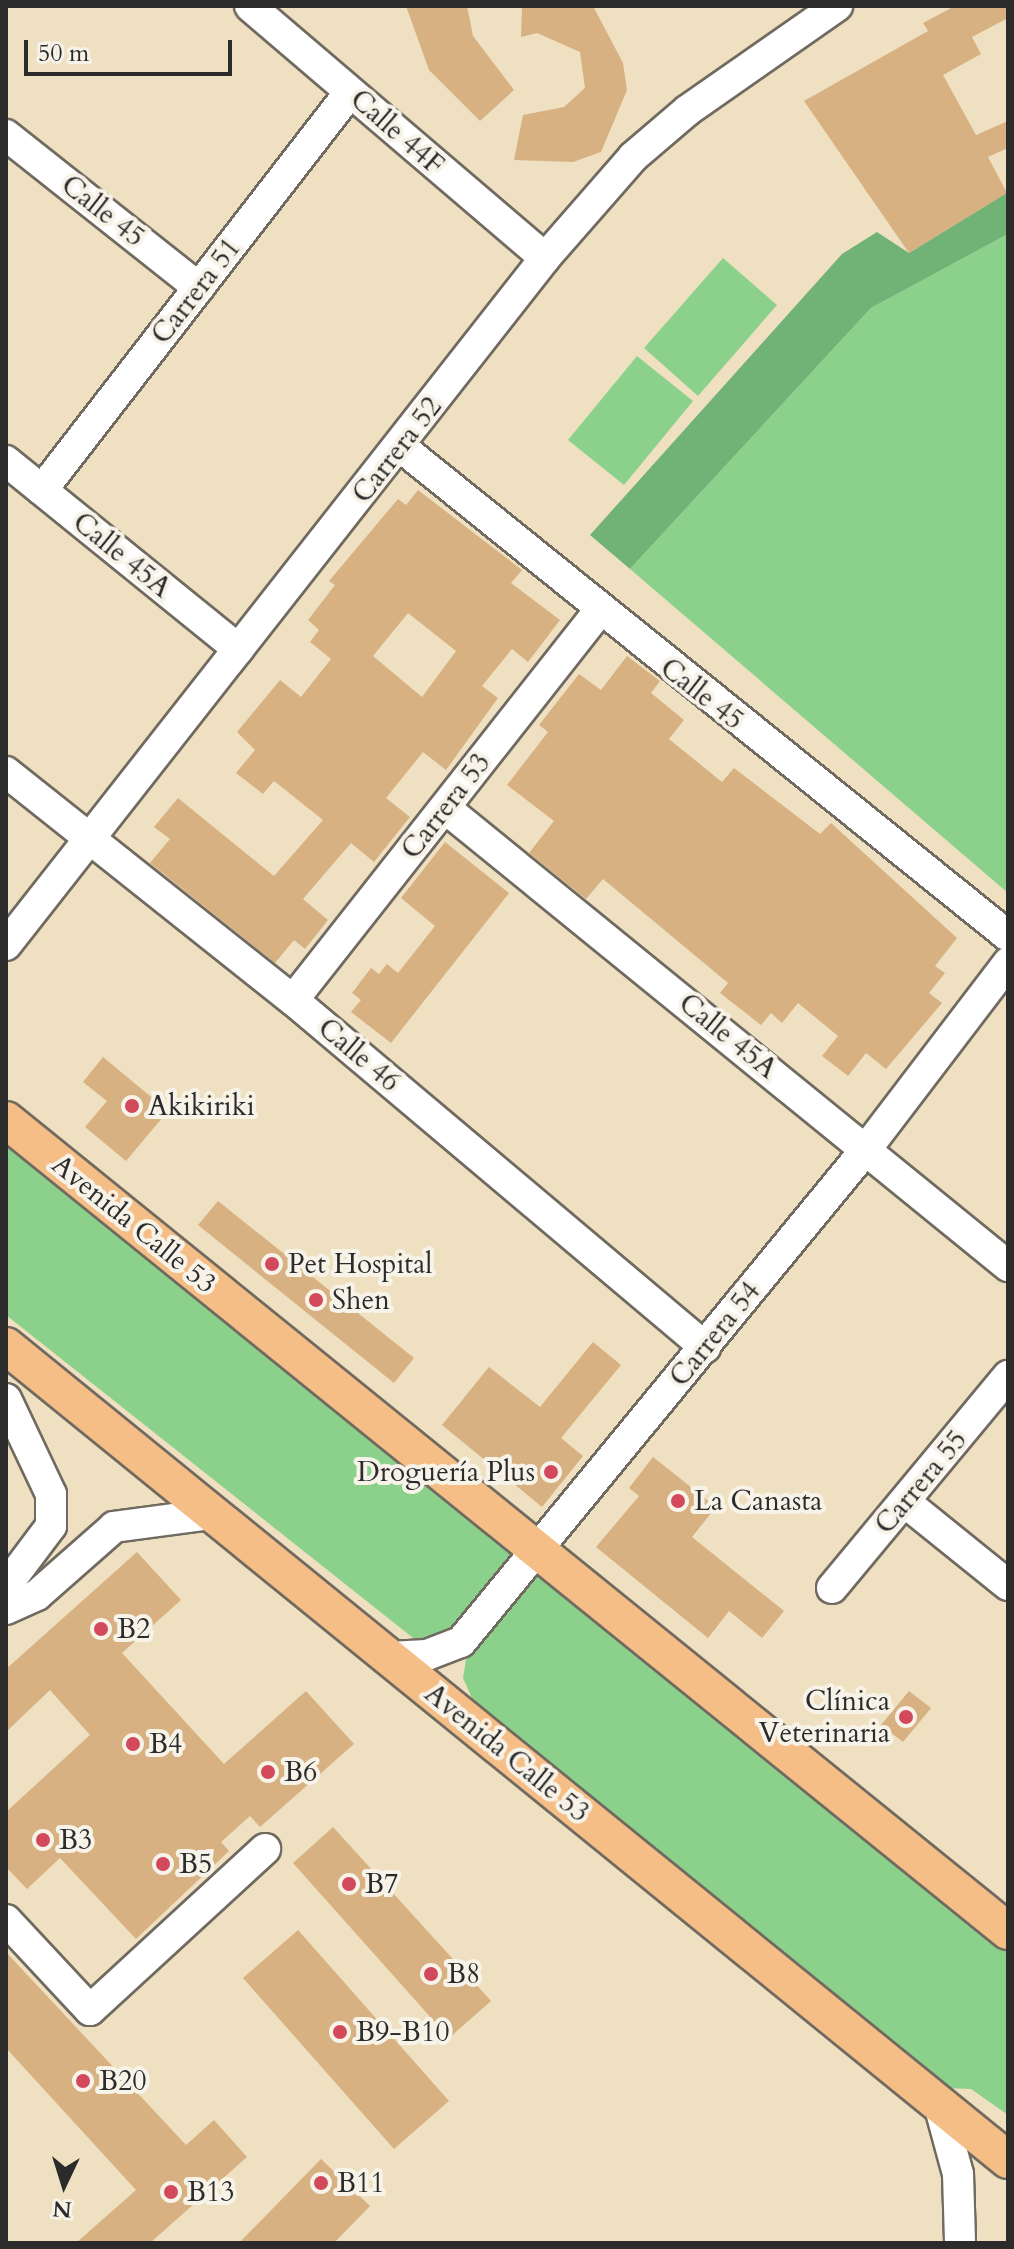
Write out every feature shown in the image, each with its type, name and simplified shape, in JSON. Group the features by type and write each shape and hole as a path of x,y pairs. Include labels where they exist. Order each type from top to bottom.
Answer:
{"main road":[{"name":"Avenida Calle 53","path":"6,1120 1008,1931"},
{"name":"Avenida Calle 53","path":"6,1346 1008,2160"}],"street":[{"name":"Calle 44F","path":"250,6 545,258"},
{"name":"Carrera 52","path":"6,945 401,447 545,258 633,157 688,110 837,6"},
{"name":"Carrera 51","path":"42,490 350,92"},
{"name":"Calle 45","path":"6,135 199,288"},
{"name":"Calle 45","path":"401,447 598,612 1008,936"},
{"name":"Calle 45A","path":"6,461 238,649"},
{"name":"Carrera 53","path":"293,1000 598,612"},
{"name":"Calle 46","path":"6,772 293,1000 705,1347"},
{"name":"Calle 45A","path":"445,808 867,1148 1008,1266"},
{"name":"Carrera 54","path":"389,1657 427,1655 461,1642 867,1148 1008,963"},
{"name":"Carrera 55","path":"832,1588 1008,1376"},
{"path":"6,1399 51,1494 51,1526 6,1586"},
{"path":"905,1502 1008,1585"},
{"path":"6,1609 37,1595 114,1527 212,1514"},
{"path":"6,1920 90,2010 265,1849"},
{"path":"939,2104 958,2174 960,2243"}],"green space":[{"path":"1008,192 1008,234 871,308 630,569 590,535 842,254 877,232 909,253"},
{"path":"1008,234 1008,893 630,569 871,308"},
{"path":"723,258 777,305 698,396 644,348"},
{"path":"637,356 693,401 624,485 568,440"},
{"path":"6,1144 514,1555 446,1637 422,1645 6,1315"},
{"path":"540,1573 1008,1951 1008,2115 971,2089 945,2088 476,1707 463,1678 466,1660"}],"building":[{"path":"406,6 467,6 473,36 514,90 480,121 429,70"},
{"path":"522,6 593,6 623,63 627,90 601,152 573,162 514,160 523,115 564,107 585,88 580,52 537,33 521,37"},
{"path":"955,6 1008,6 1008,18 972,37 981,54 943,75 976,135 1008,121 1008,148 988,157 1007,193 909,253 804,101 928,31 923,23"},
{"path":"418,490 522,570 511,583 560,620 528,662 512,649 482,686 498,698 446,770 423,752 386,798 410,817 374,862 351,843 303,899 328,920 305,949 294,940 275,963 150,863 170,839 154,827 178,798 274,876 323,820 274,781 263,794 236,773 255,750 237,732 280,680 301,697 331,659 310,642 319,630 308,620 335,585 329,581 398,499 406,505","holes":["408,613 456,651 422,697 373,656"]},
{"path":"627,656 660,681 651,693 684,720 669,739 722,782 734,768 820,834 831,823 957,938 935,966 945,973 929,993 942,1003 886,1069 866,1053 848,1076 822,1056 838,1036 798,1003 782,1023 771,1013 761,1025 720,993 728,983 603,879 586,899 529,853 554,821 507,785 548,732 539,725 579,674 601,690"},
{"path":"445,842 509,893 391,1043 351,1012 361,1000 352,993 371,968 379,974 387,964 398,973 435,926 401,898"},
{"name":"Akikiriki","path":"103,1057 168,1111 126,1161 85,1127 107,1101 83,1082"},
{"path":"218,1201 414,1358 394,1383 198,1225"},
{"path":"593,1342 621,1365 561,1438 583,1456 542,1507 442,1425 489,1367 540,1407"},
{"path":"653,1457 716,1507 692,1537 784,1611 762,1638 729,1611 708,1638 596,1547 639,1496 629,1488"},
{"path":"137,1552 181,1600 122,1653 224,1764 306,1691 354,1744 260,1827 250,1816 221,1842 229,1851 136,1939 60,1858 27,1889 6,1867 6,1812 90,1735 50,1690 6,1732 6,1669"},
{"name":"Clínica Veterinaria","path":"909,1691 931,1708 903,1742 881,1725"},
{"path":"333,1827 491,2001 449,2038 293,1863"},
{"name":"B9-B10","path":"298,1930 449,2101 394,2149 243,1978"},
{"path":"6,1952 186,2145 214,2120 247,2157 150,2243 76,2243 136,2190 6,2048"},
{"name":"B11","path":"321,2159 370,2206 334,2243 239,2243"}],"place":[{"name":"Akikiriki","path":"132,1106"},
{"name":"Pet Hospital","path":"272,1264"},
{"name":"Shen","path":"316,1300"},
{"name":"Droguería Plus","path":"551,1472"},
{"name":"La Canasta","path":"678,1501"},
{"name":"B2","path":"101,1629"},
{"name":"Clínica Veterinaria","path":"906,1717"},
{"name":"B4","path":"133,1744"},
{"name":"B6","path":"268,1772"},
{"name":"B3","path":"43,1840"},
{"name":"B5","path":"163,1864"},
{"name":"B7","path":"349,1884"},
{"name":"B8","path":"431,1974"},
{"name":"B9-B10","path":"340,2032"},
{"name":"B20","path":"83,2081"},
{"name":"B11","path":"321,2183"},
{"name":"B13","path":"171,2192"}]}
